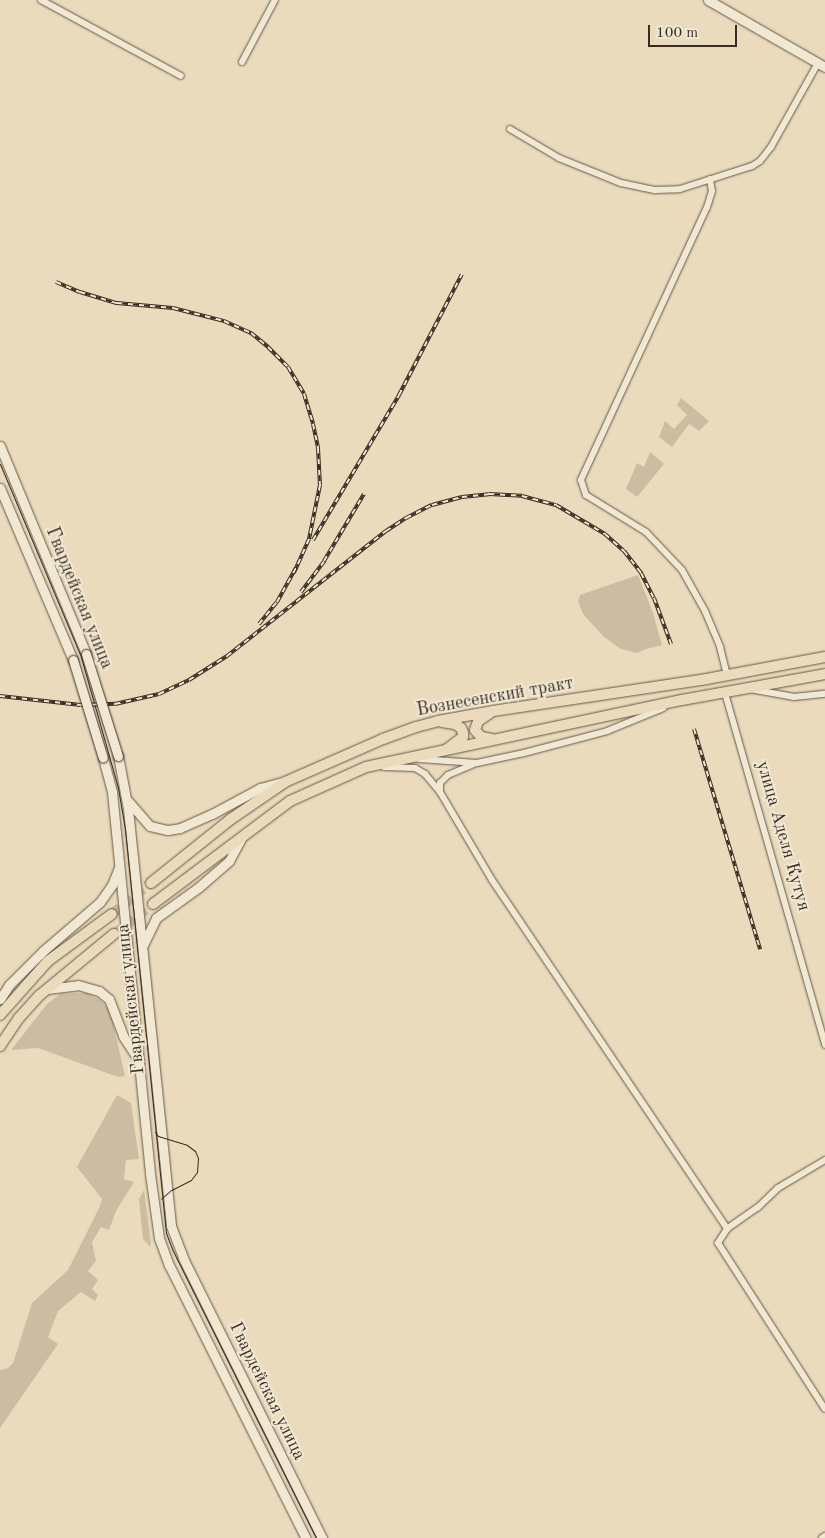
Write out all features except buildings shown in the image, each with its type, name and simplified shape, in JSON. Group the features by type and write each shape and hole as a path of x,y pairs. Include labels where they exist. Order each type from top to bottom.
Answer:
{"main road":[{"path":"708,0 822,65"},
{"name":"Гвардейская улица","path":"0,447 86,654 118,756 126,800 171,1226 183,1258 322,1538"},
{"name":"Гвардейская улица","path":"0,488 73,660 104,758 112,792 150,1174 159,1238 168,1265 306,1538"},
{"name":"Вознесенский тракт","path":"152,883 231,818 285,782 383,739 438,721 728,675 825,657"},
{"path":"153,904 290,801 366,767 682,700 825,674"},
{"path":"493,711 478,721 476,733 488,740 510,738"},
{"path":"438,721 454,724 461,728 464,733 463,738 442,752"},
{"path":"126,800 150,826 168,830 180,828 212,814 260,788 285,782"},
{"path":"142,945 156,918 199,887 229,861 240,838"},
{"path":"0,999 10,984 42,951 100,902 112,885 119,868"},
{"path":"0,1015 48,961 112,914"},
{"path":"0,1046 19,1018 47,989 114,934"},
{"path":"47,989 78,985 104,995 115,1011 123,1036 140,1062"},
{"path":"212,1350 226,1343"}],"street":[{"path":"41,0 181,76"},
{"path":"242,62 275,0"},
{"path":"510,129 560,158 621,183 655,190 680,189 752,166 760,160 771,147 822,65"},
{"path":"710,179 712,191 707,208 581,480 586,495 646,532 682,570 705,611 720,647 728,675"},
{"path":"747,688 794,697 825,694"},
{"name":"улица Аделя Кутуя","path":"725,693 825,1046"},
{"path":"440,792 440,783 448,775 477,763 524,753 607,731 682,700"},
{"path":"406,758 477,763"},
{"path":"366,767 415,768 425,774 440,792 492,880 727,1228"},
{"path":"825,1160 778,1188 758,1207 727,1228 718,1243 718,1246 825,1409"}],"shaded area":[{"path":"681,398 709,421 699,431 689,424 672,447 659,437 665,421 674,429 687,415 677,405"},
{"path":"650,452 664,464 637,497 626,489 637,463 644,467"},
{"path":"638,575 653,613 662,645 637,653 621,649 604,637 583,614 578,601 580,595"},
{"path":"87,993 100,1000 110,1010 125,1076 118,1077 38,1048 11,1050 47,1004 60,994"},
{"path":"117,1095 131,1103 139,1159 126,1160 124,1179 134,1182 116,1211 109,1230 101,1227 92,1242 96,1261 88,1271 98,1280 92,1289 98,1295 95,1301 81,1292 58,1311 48,1337 58,1344 0,1428 0,1370 8,1368 13,1363 32,1303 68,1270 100,1206 102,1199 77,1167"},
{"path":"144,1190 150,1247 143,1239 139,1199"}],"tunnel":[{"path":"112,914 151,883"},
{"path":"114,934 153,904"}],"tram line":[{"path":"0,464 81,657 118,788 125,829 166,1233 173,1251 316,1538"},
{"path":"155,1132 158,1136 187,1145 195,1151 198,1158 197,1172 191,1180 171,1190 161,1199"}],"railway":[{"path":"313,540 399,395 462,274"},
{"path":"56,282 80,292 117,303 173,308 224,321 251,333 288,367 304,394 313,424 318,448 320,485 309,539 294,573"},
{"path":"301,592 324,561 364,494"},
{"path":"0,696 81,705 115,704 159,694 189,680 227,656 386,531 406,518 432,505 462,497 489,494 522,496 556,505 605,534 624,551 641,573 654,598 671,644"},
{"path":"259,624 277,602 296,568"},
{"path":"694,729 760,949"}]}
